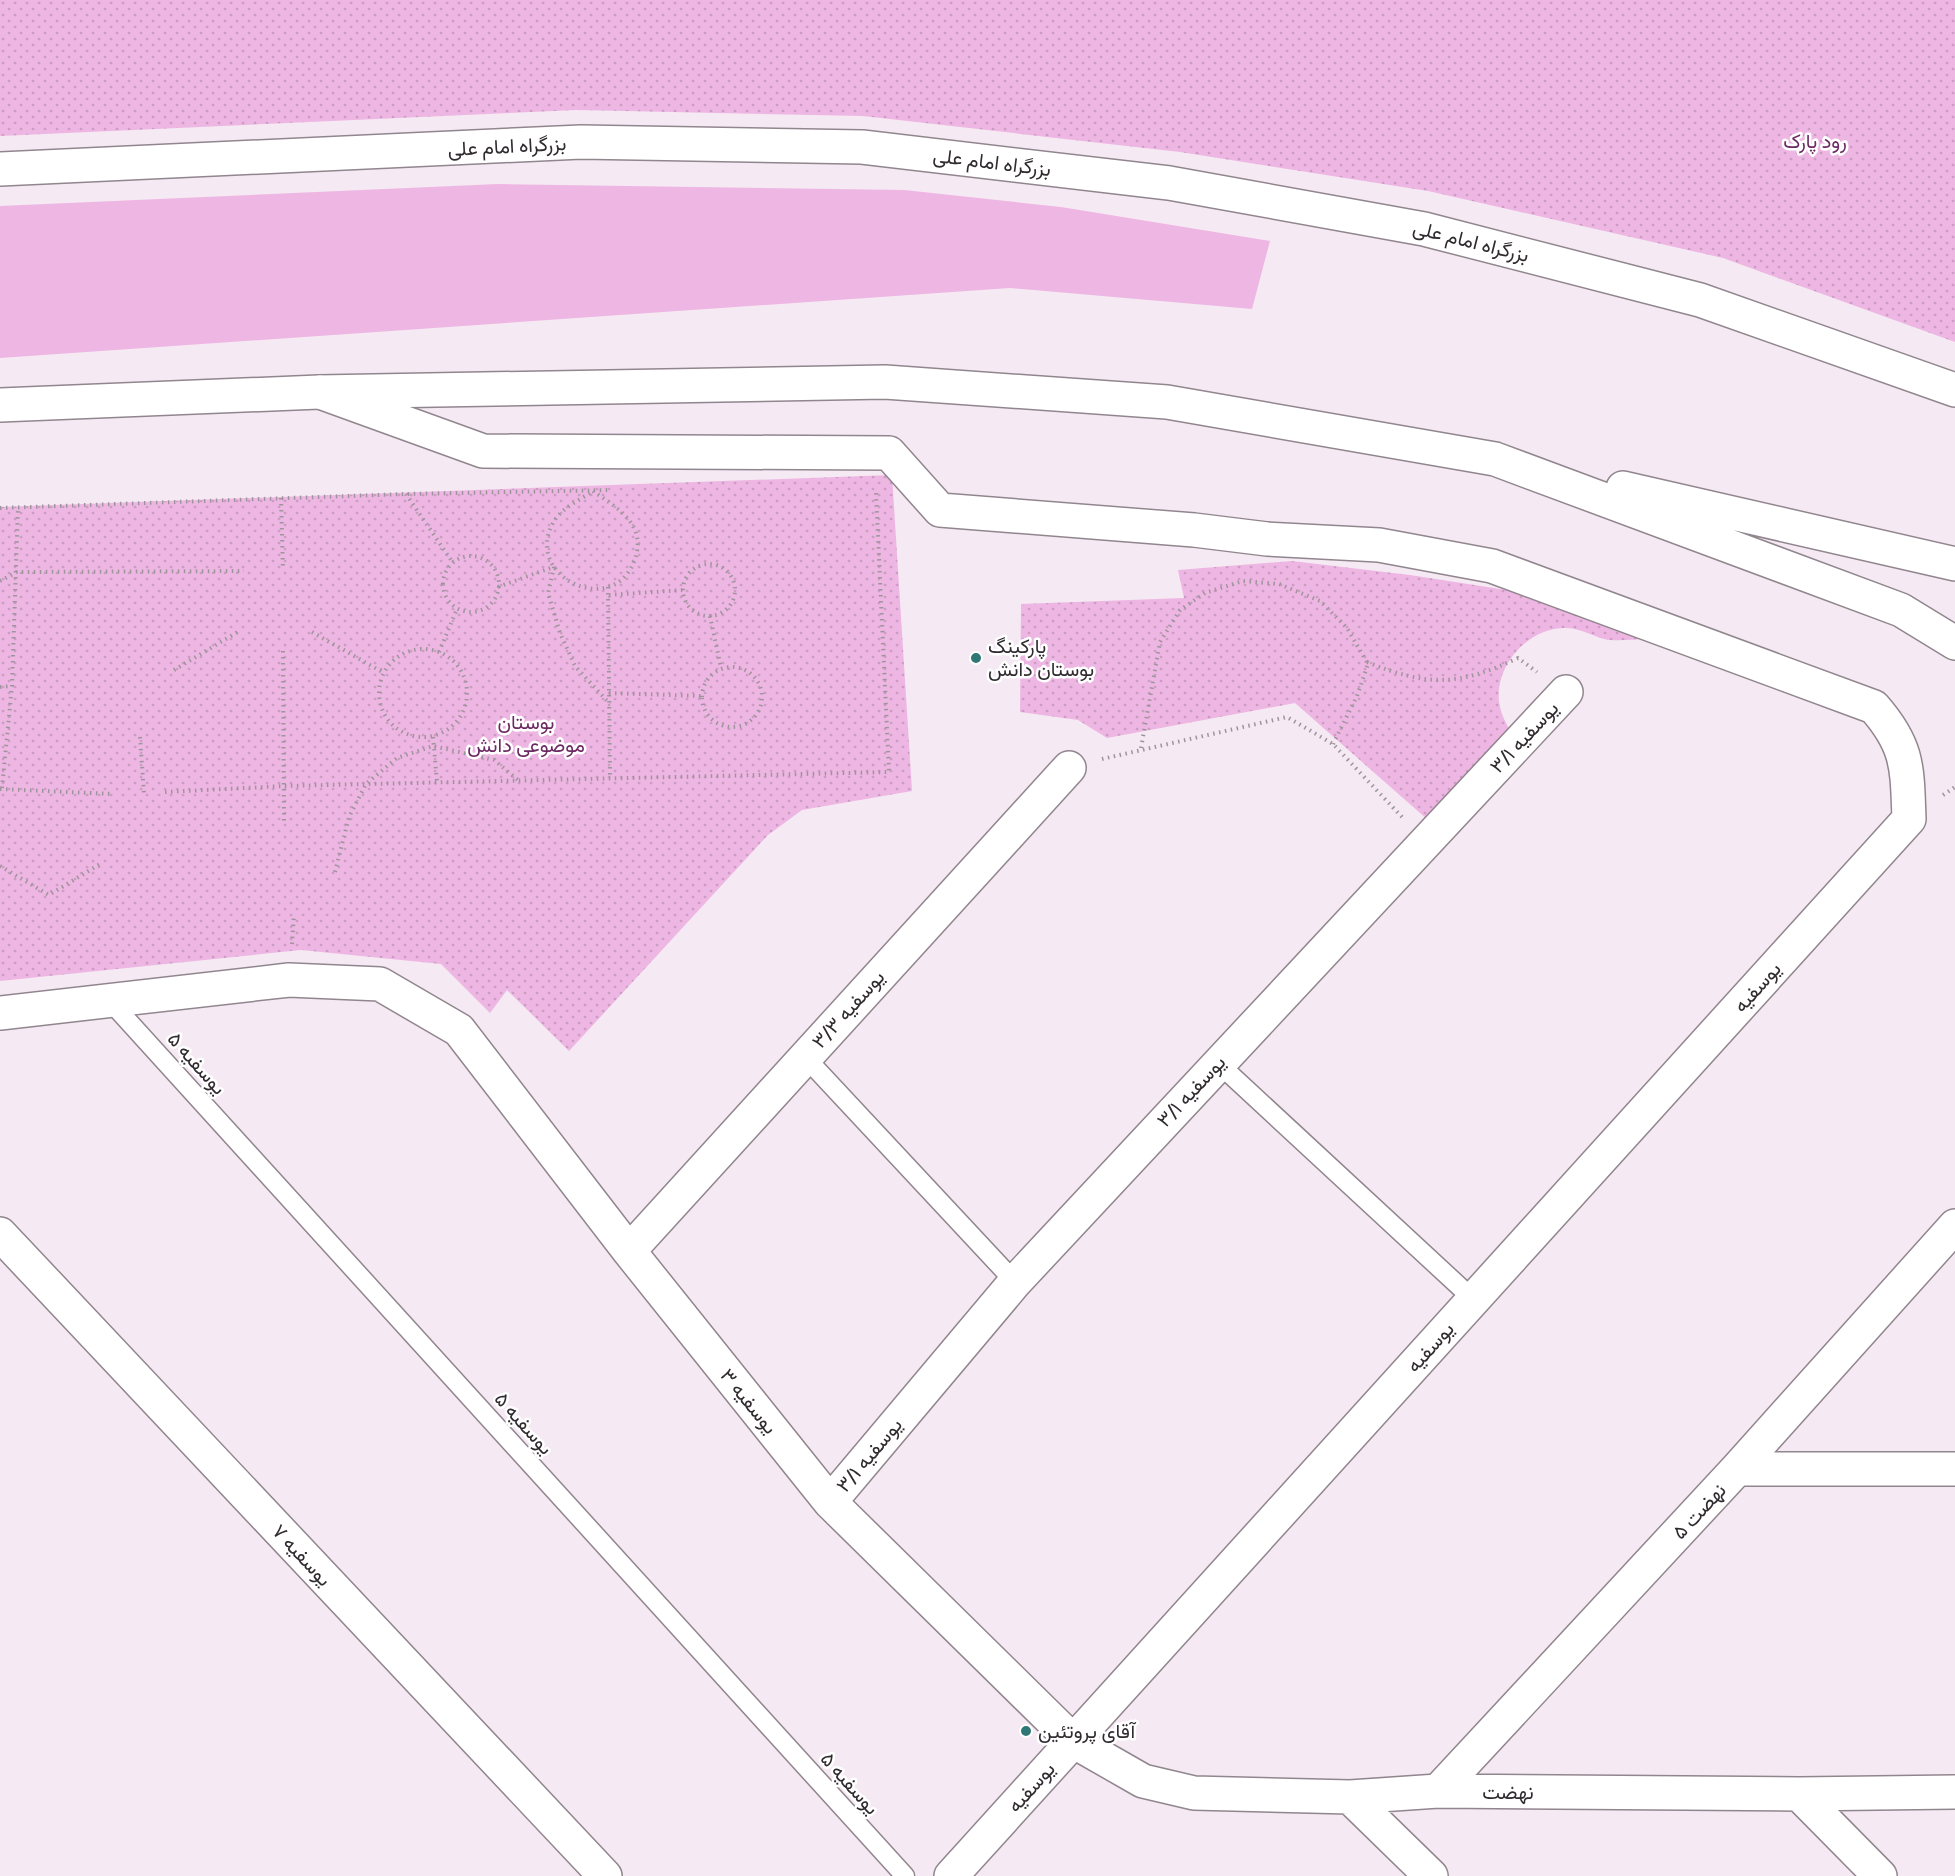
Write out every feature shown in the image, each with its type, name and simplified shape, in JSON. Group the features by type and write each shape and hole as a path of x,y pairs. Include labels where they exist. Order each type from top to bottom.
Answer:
{"main road":[{"name":"بزرگراه امام علی","path":"0,169 581,142 862,147 1169,183 1424,228 1700,300 1955,390"},
{"path":"0,405 319,392 885,382 1167,402 1496,459 1955,564"},
{"name":"یوسفیه","path":"319,392 483,451 889,453 940,510 1267,538 1379,545 1492,566 1874,707 1893,729 1906,762 1910,819 1073,1741 962,1872"},
{"path":"1496,459 1955,629"},
{"path":"1900,610 1955,643"},
{"name":"یوسفیه ۳/۱","path":"830,1502 1016,1282 1566,692"},
{"name":"یوسفیه ۳/۳","path":"629,1251 1069,768"},
{"name":"یوسفیه ۳","path":"109,1000 289,981 380,984 459,1030 629,1251 830,1502 1073,1741"},
{"path":"0,1013 109,1000"},
{"name":"نهضت ۵","path":"1438,1791 1737,1469 1955,1226"},
{"name":"یوسفیه ۷","path":"0,1234 605,1876"},
{"path":"1737,1469 1955,1469"},
{"name":"نهضت","path":"1073,1741 1143,1781 1194,1793 1350,1797 1438,1791 1799,1794 1955,1791"},
{"path":"1799,1794 1880,1876"},
{"path":"1350,1797 1431,1876"}],"lane":[{"name":"یوسفیه ۵","path":"109,1000 905,1876"},
{"path":"805,1057 1016,1282"},
{"path":"1218,1063 1474,1300"}],"path":[{"path":"0,508 406,494 616,490"},
{"path":"593,491 621,510 632,522 637,536 637,552 632,567 622,579 608,587 593,589 578,587 564,579 554,567 549,553 548,537 554,522 564,510 593,491"},
{"path":"165,792 284,786 889,772 875,492"},
{"path":"406,494 453,563"},
{"path":"281,498 283,570"},
{"path":"18,507 12,687 1,789 113,794"},
{"path":"473,556 484,559 492,566 498,587 495,597 488,606 468,612 457,609 449,602 444,592 446,571 462,557 473,556"},
{"path":"709,563 728,570 734,579 734,599 720,614 700,615 691,609 683,590 685,580 698,566 709,563"},
{"path":"498,587 554,567"},
{"path":"554,567 548,593 560,633 575,666 610,705"},
{"path":"0,581 17,573 244,571"},
{"path":"1141,748 1160,642 1180,610 1205,593 1243,581 1279,584 1320,601 1347,628 1368,664 1357,696 1333,744"},
{"path":"608,587 610,778"},
{"path":"609,595 683,590"},
{"path":"439,652 457,609"},
{"path":"710,616 721,669"},
{"path":"174,670 241,630"},
{"path":"312,632 384,673"},
{"path":"414,650 439,652 453,660 463,673 467,689 466,705 459,719 447,730 433,737 416,737 400,731 388,720 380,705 379,688 384,673 401,654 414,650"},
{"path":"283,651 284,823"},
{"path":"1364,660 1401,676 1441,681 1481,675 1518,658 1566,692"},
{"path":"733,667 755,677 763,698 752,720 742,726 730,728 719,726 709,718 702,708 701,696 704,684 711,675 721,669 733,667"},
{"path":"0,687 12,687"},
{"path":"609,693 701,696"},
{"path":"1069,768 1141,748 1287,717 1333,744 1425,842"},
{"path":"140,737 144,793"},
{"path":"433,737 437,782"},
{"path":"335,872 349,817 366,784 397,758 433,746 494,759 519,780"},
{"path":"0,866 49,895 100,864"}],"green space":[{"name":"رود پارک","path":"0,0 1955,0 1955,342 1723,258 1428,191 1180,152 863,116 577,110 0,136"},
{"path":"498,184 904,190 1061,207 1270,241 1252,309 1010,288 0,358 0,206"},
{"name":"بوستان موضوعی دانش","path":"892,475 912,791 802,810 768,835 569,1051 507,990 490,1013 441,964 301,950 0,981 0,507"},
{"path":"1292,561 1410,575 1532,594 1645,639 1609,640 1580,630 1565,628 1539,634 1527,642 1508,662 1499,688 1501,712 1515,739 1428,820 1295,703 1107,738 1078,720 1020,712 1021,604 1184,598 1178,570"}],"place":[{"name":"پارکینگ بوستان دانش","path":"976,658"},
{"name":"آقای پروتئین","path":"1026,1731"}]}
